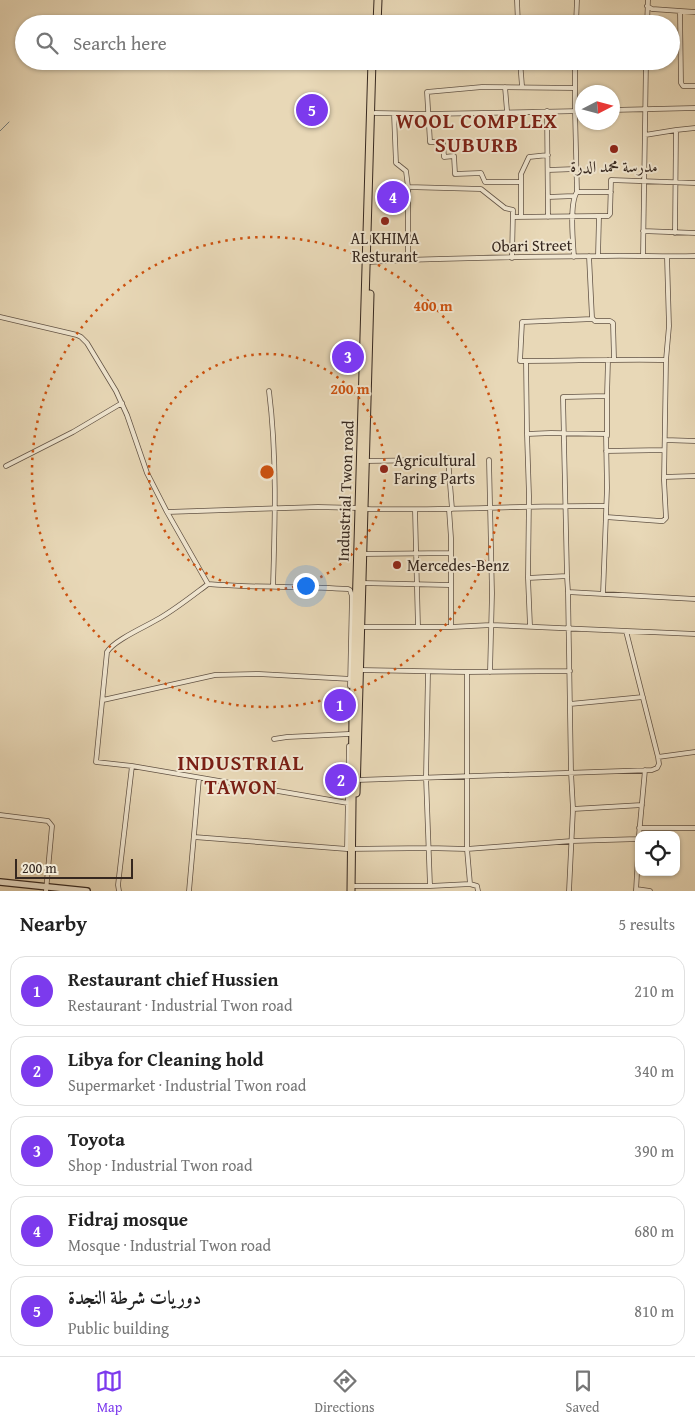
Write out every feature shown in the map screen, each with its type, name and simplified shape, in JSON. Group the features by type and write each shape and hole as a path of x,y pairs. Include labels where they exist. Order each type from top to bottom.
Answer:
{"highway":[{"path":"373,15 374,0"},
{"path":"377,15 378,0"},
{"path":"350,849 356,810 363,554 362,508 366,461 375,70"},
{"name":"Industrial Twon road","path":"351,888 350,849 356,589 362,508 375,70"}],"street":[{"path":"517,0 518,15"},
{"path":"576,15 577,0"},
{"path":"647,15 648,0"},
{"path":"647,6 652,9 695,12"},
{"path":"680,12 680,83 683,86 695,86"},
{"path":"521,70 522,86"},
{"path":"575,85 576,70"},
{"path":"643,256 646,70"},
{"path":"485,182 481,174 454,174 454,156 444,157 443,142 430,142 427,92 482,87 575,88"},
{"path":"505,87 507,111"},
{"path":"620,110 695,108"},
{"path":"547,111 548,217"},
{"path":"375,113 428,114 575,111"},
{"path":"394,114 396,163 406,171 408,187 408,260"},
{"path":"644,134 695,128"},
{"path":"574,256 575,130"},
{"path":"676,130 676,233"},
{"path":"521,217 521,174 529,157 548,155"},
{"path":"548,170 576,169"},
{"path":"513,217 608,216 610,214 610,180 695,184"},
{"path":"485,182 521,182"},
{"path":"481,189 485,182"},
{"path":"408,187 481,189 505,208 513,210 512,258"},
{"path":"548,197 611,192"},
{"path":"598,256 599,216"},
{"path":"643,231 695,233"},
{"name":"Obari Street","path":"370,262 574,256 695,256"},
{"path":"589,256 592,319"},
{"path":"606,517 663,521 666,518 664,450 666,360 669,326 667,257"},
{"path":"0,317 81,337 85,340 122,403 147,473 208,584"},
{"path":"614,359 613,323 592,319 522,322 520,361 666,360"},
{"path":"603,594 607,488 608,360"},
{"path":"526,361 530,626"},
{"path":"269,391 272,416 275,508 273,586"},
{"path":"569,891 573,809 563,397 607,396"},
{"path":"6,466 73,432 122,403"},
{"path":"527,434 606,434 606,436"},
{"path":"665,440 695,442"},
{"path":"606,451 664,450"},
{"path":"366,461 448,458 451,627"},
{"path":"489,460 492,593 490,672"},
{"path":"664,477 695,476"},
{"path":"167,512 318,507 415,510 606,506"},
{"path":"415,510 418,627"},
{"path":"363,554 451,553"},
{"path":"528,578 567,576"},
{"path":"362,583 450,585"},
{"path":"348,803 132,766 96,762 109,649 184,603 208,584 356,589"},
{"path":"348,589 352,594 348,803 350,849"},
{"path":"568,592 695,599"},
{"path":"360,627 491,625 695,634"},
{"path":"356,780 652,770 657,768 659,764 658,757 626,631"},
{"path":"359,670 490,672 570,670"},
{"path":"428,672 426,777 430,886"},
{"path":"467,672 467,849 470,884"},
{"path":"103,700 215,675 259,674 351,679"},
{"path":"570,704 643,697"},
{"path":"274,739 350,734"},
{"path":"658,757 695,752"},
{"path":"119,891 118,885 132,766"},
{"path":"645,770 639,828 695,828"},
{"path":"189,891 199,778"},
{"path":"573,809 642,805"},
{"path":"0,815 48,821 52,826 46,889"},
{"path":"194,837 350,849 467,849 635,836"},
{"path":"637,876 636,890 650,891"},
{"path":"0,882 46,889 86,891"},
{"path":"351,888 470,884 477,886 478,891"},
{"path":"113,891 118,885"}],"waterway":[{"path":"0,131 9,122"}],"place":[{"name":"دوريات شرطة النجدة","path":"312,110"},
{"name":"مدرسة محمد الدرة","path":"614,149"},
{"name":"Fidraj mosque","path":"393,197"},
{"name":"AL KHIMA Resturant","path":"385,221"},
{"name":"Toyota","path":"348,357"},
{"name":"Agricultural Faring Parts","path":"384,469"},
{"name":"Mercedes-Benz","path":"397,565"},
{"name":"Restaurant chief Hussien","path":"340,705"},
{"name":"Libya for Cleaning hold","path":"341,780"}],"district":[{"name":"WOOL COMPLEX SUBURB","path":"477,132"},
{"name":"INDUSTRIAL TAWON","path":"241,774"}]}
